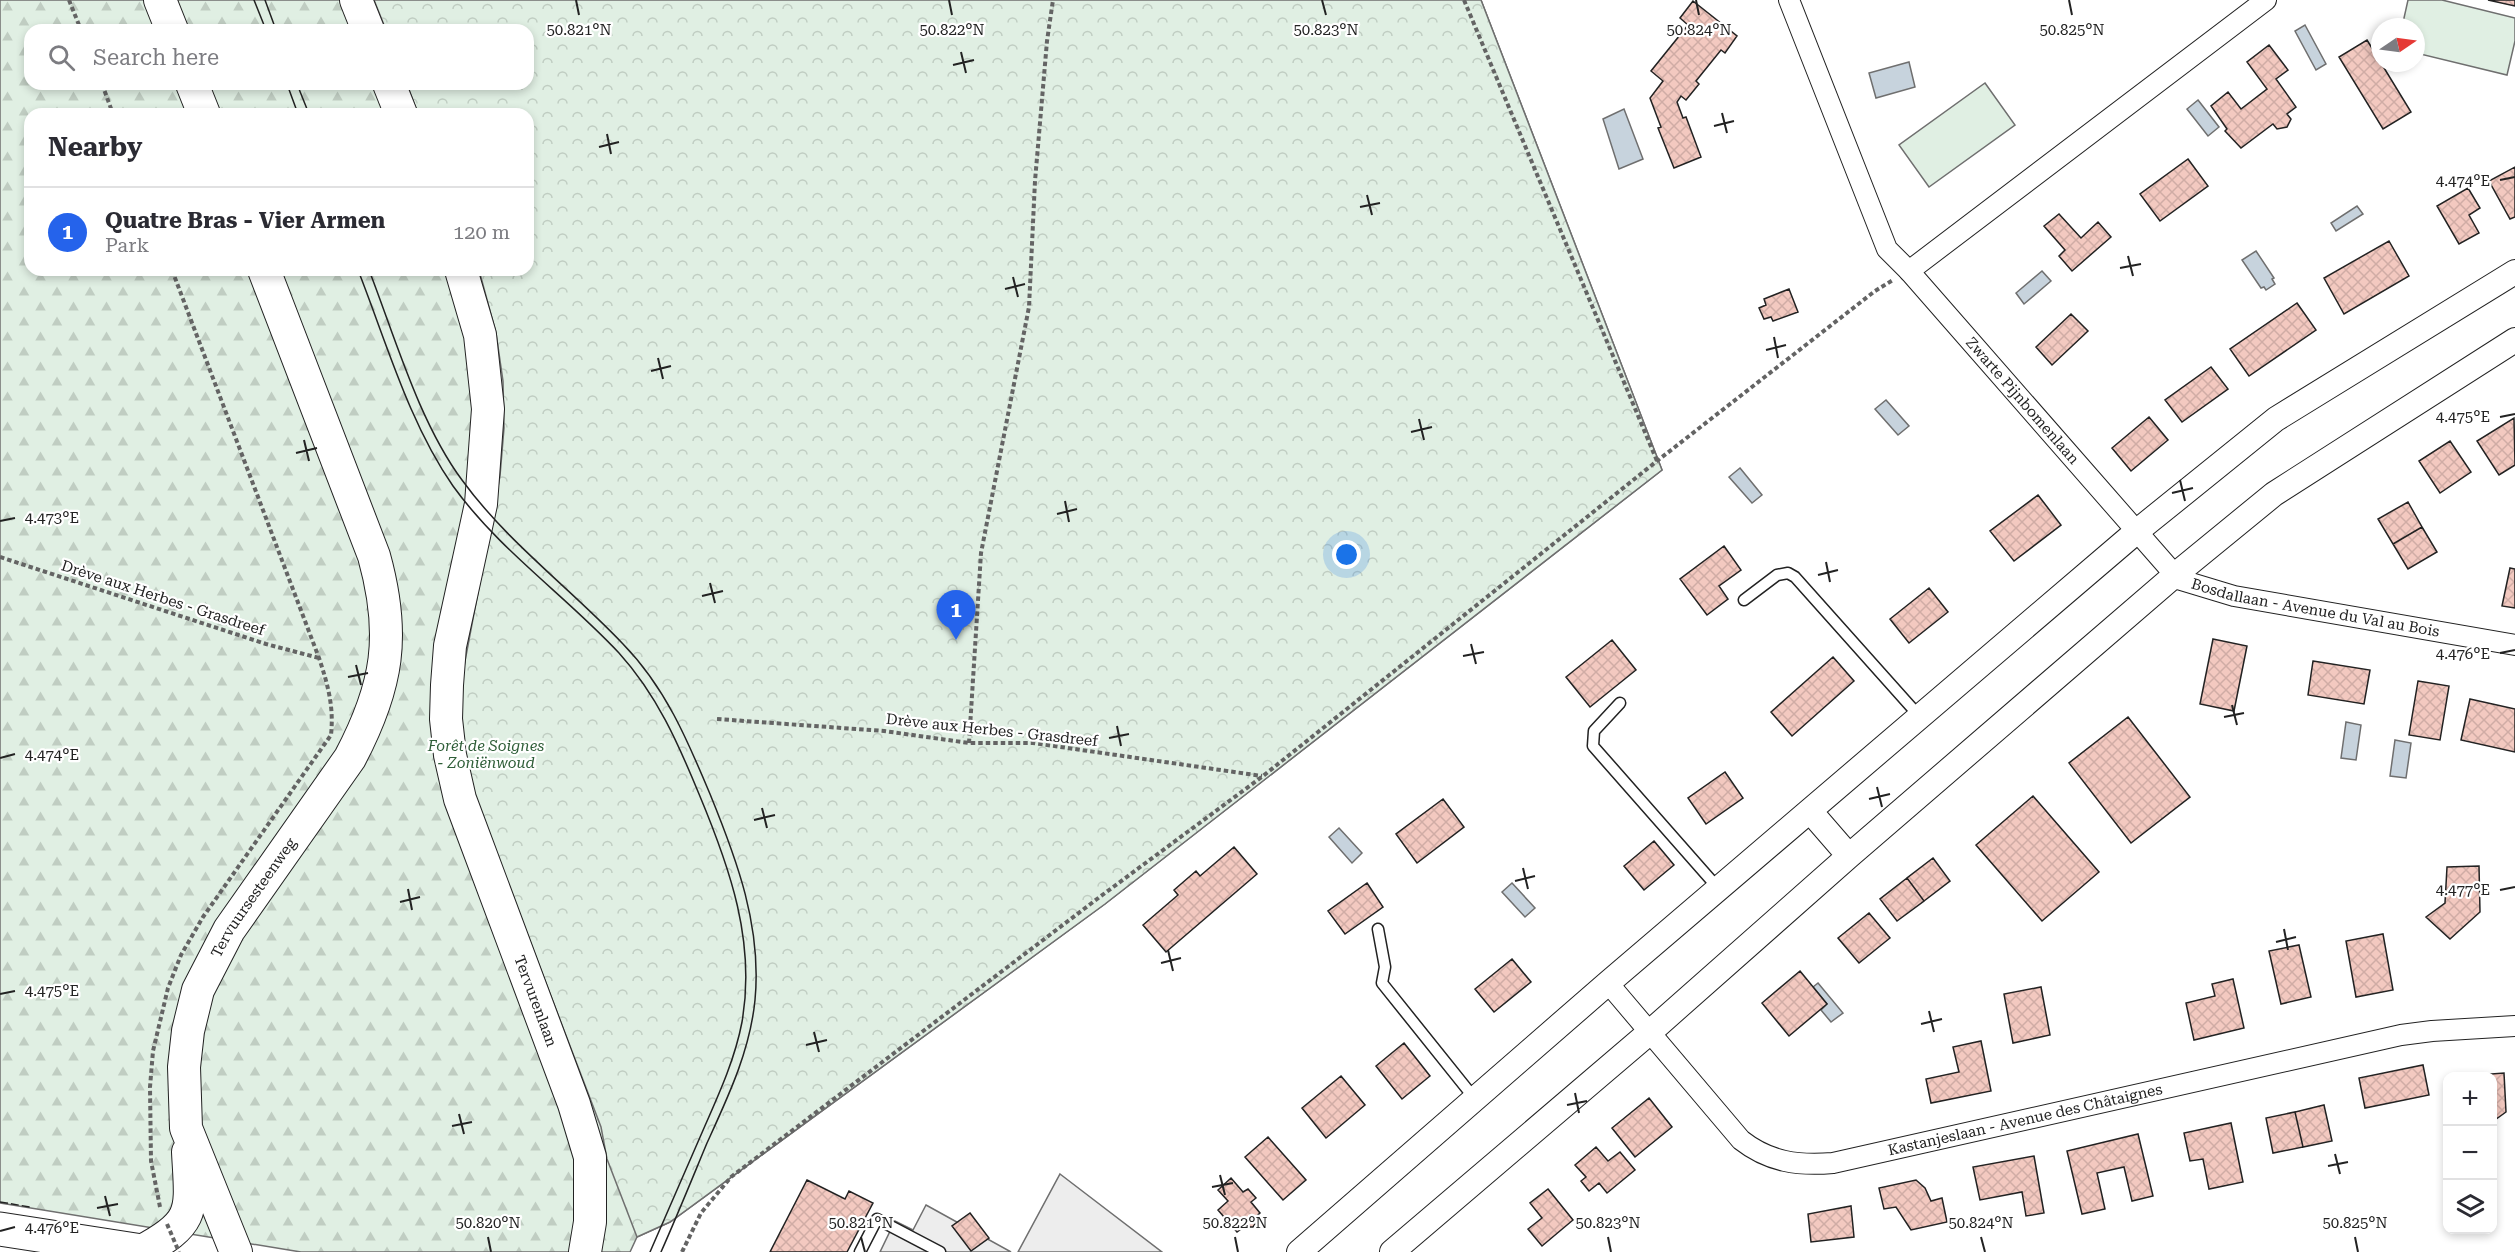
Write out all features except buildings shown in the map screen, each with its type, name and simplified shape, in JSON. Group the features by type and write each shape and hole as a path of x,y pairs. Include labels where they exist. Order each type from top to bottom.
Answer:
{"highway":[{"path":"0,1229 144,1252"}],"main road":[{"path":"160,0 170,24"},
{"path":"356,0 366,24"},
{"path":"194,90 202,108"},
{"path":"391,90 399,108"},
{"name":"Tervuursesteenweg","path":"236,1252 186,1128 184,1067 188,1031 198,990 229,930 350,758 366,728 385,670 386,620 382,583 374,556 266,276"},
{"name":"Tervurenlaan","path":"462,276 480,335 488,409 481,504 450,646 446,719 450,755 460,799 574,1104 590,1157 590,1222 585,1252"},
{"path":"144,1252 167,1238 185,1220 190,1197 186,1128"}],"street":[{"name":"Zwarte Pijnbomenlaan","path":"1789,0 1887,249 1909,271 2136,532"},
{"path":"1909,271 2266,0"},
{"path":"1299,1252 1718,888 2136,532 2276,419 2515,272"},
{"path":"1392,1252 1650,1032 1849,856 2175,575 2274,494 2355,440 2515,340"},
{"name":"Bosdallaan - Avenue du Val au Bois","path":"2136,532 2181,579 2234,596 2515,645"},
{"path":"1810,811 1849,856"},
{"name":"Kastanjeslaan - Avenue des Châtaignes","path":"1608,983 1741,1140 1770,1158 1809,1165 1833,1163 2401,1035 2515,1026"}],"lane":[{"path":"1744,600 1777,575 1788,573 1795,577 1920,717"},
{"path":"1620,703 1594,731 1593,746 1718,888"},
{"path":"1378,929 1385,967 1382,982 1476,1100"},
{"path":"861,1252 877,1219 940,1252"}],"path":[{"path":"69,0 79,24"},
{"path":"969,743 981,553 1029,307 1035,181 1047,41 1053,0"},
{"path":"1464,0 1657,461"},
{"path":"104,90 111,108"},
{"path":"682,1252 701,1213 731,1177 1091,903 1263,776 1657,461 1875,291 1909,271"},
{"path":"174,276 328,686 333,713 331,735 287,797"},
{"name":"Drève aux Herbes - Grasdreef","path":"0,557 266,644 319,658"},
{"name":"Drève aux Herbes - Grasdreef","path":"717,719 884,731 969,743 1033,743 1263,776"},
{"path":"167,1224 179,1252"}],"green space":[{"name":"Forêt de Soignes - Zoniënwoud","path":"0,0 1481,0 1662,470 1105,904 670,1222 637,1237 630,1252 301,1252 0,1203"},
{"name":"Forêt de Soignes - Zoniënwoud","path":"374,0 1481,0 1662,470 1105,904 670,1222 637,1237 607,1159 601,1127 471,787 461,724 462,677 500,476 504,428 503,381 496,333 481,276 534,276 534,108 416,108 409,90 534,90 534,24 384,24"},
{"path":"2408,0 2442,0 2515,18 2515,41 2507,75 2425,55 2425,18 2404,18"},
{"path":"1985,83 2015,125 1929,187 1899,145"}],"shaded area":[{"path":"2305,25 2326,64 2316,70 2295,31"},
{"path":"1909,62 1915,87 1876,98 1869,73"},
{"path":"2198,100 2219,127 2208,136 2187,109"},
{"path":"1624,109 1643,159 1619,169 1603,119"},
{"path":"2357,206 2363,214 2336,231 2331,223"},
{"path":"2256,251 2274,278 2272,279 2275,284 2266,290 2264,287 2261,288 2242,260"},
{"path":"2042,271 2051,281 2024,304 2016,293"},
{"path":"1886,400 1909,426 1898,435 1875,409"},
{"path":"1740,468 1762,495 1752,503 1729,477"},
{"path":"2346,722 2361,725 2356,760 2341,758"},
{"path":"2395,740 2411,743 2406,778 2390,776"},
{"path":"1339,828 1362,853 1352,863 1329,837"},
{"path":"1512,883 1535,908 1525,917 1502,892"},
{"path":"1818,983 1843,1013 1831,1022 1821,1010 1827,1004 1813,987"},
{"path":"1060,1174 1162,1252 1018,1252"},
{"path":"926,1205 1011,1252 880,1252 895,1221 913,1230"}],"tram line":[{"path":"254,0 264,24"},
{"path":"265,0 274,24"},
{"path":"289,90 296,108"},
{"path":"299,90 307,108"},
{"path":"360,276 411,409 437,462 453,486 491,531 599,632 645,686 683,756 730,878 743,934 746,963 742,1022 721,1089 650,1252"},
{"path":"371,276 409,378 447,457 462,480 499,524 623,644 651,678 674,714 693,753 738,869 755,946 755,1000 752,1019 743,1056 730,1091 661,1252"}],"fence":[{"path":"0,1202 30,1207"}],"place":[{"name":"Quatre Bras - Vier Armen","path":"956,640"}]}
